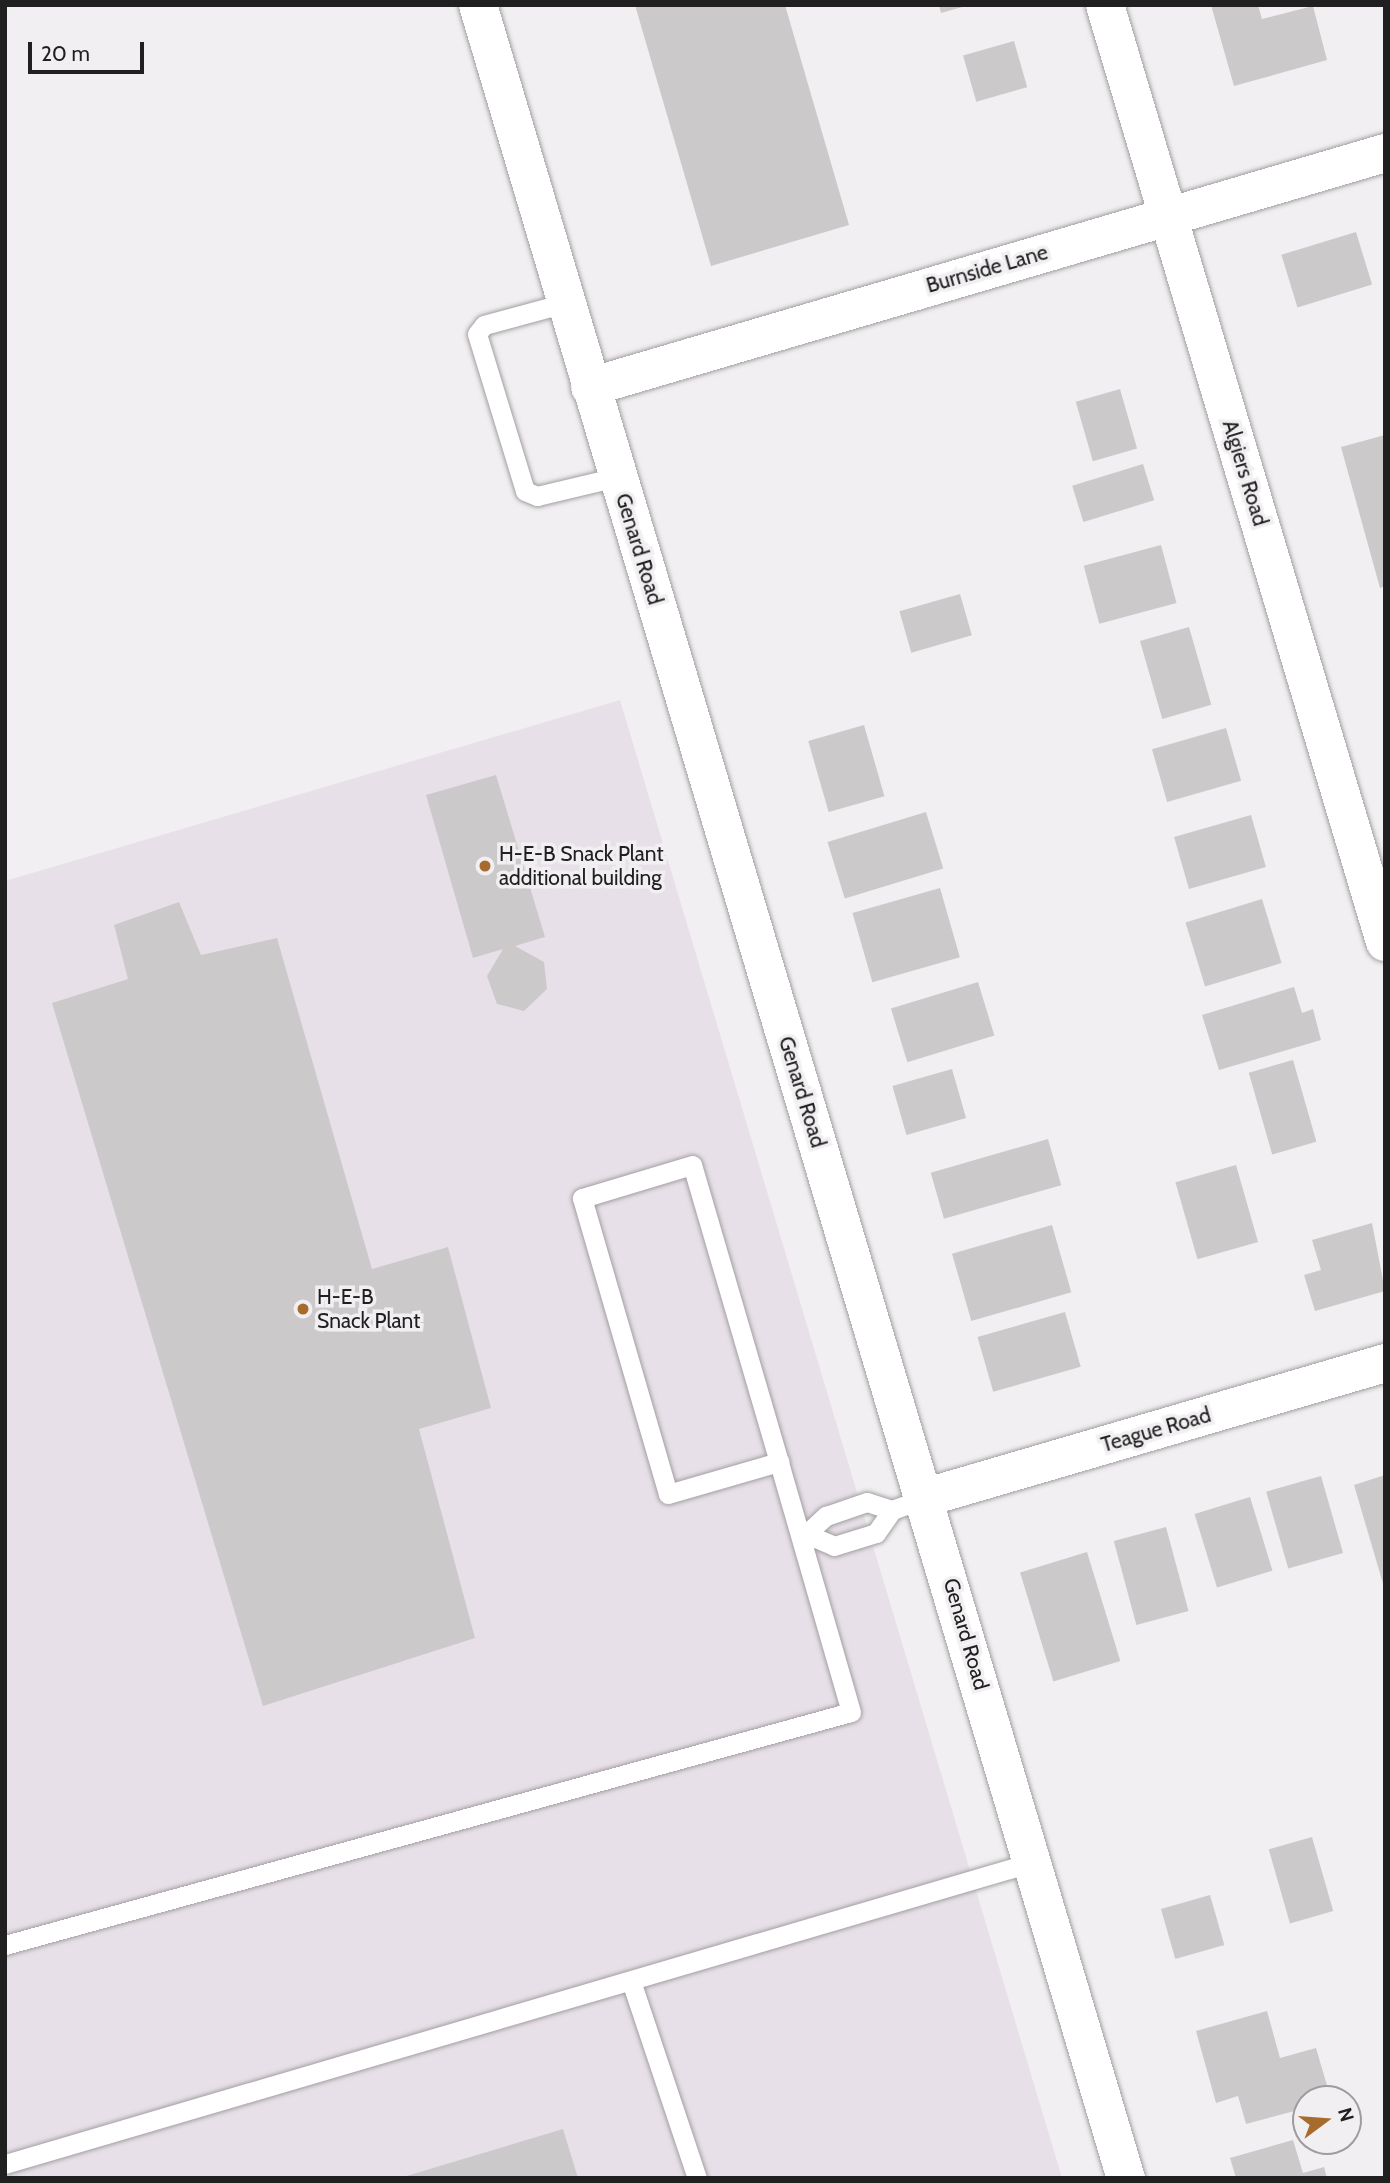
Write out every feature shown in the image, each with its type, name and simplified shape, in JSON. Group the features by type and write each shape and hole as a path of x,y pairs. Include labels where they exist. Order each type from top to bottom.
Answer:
{"street":[{"name":"Genard Road","path":"478,5 617,477 927,1497 1126,2178"},
{"name":"Algiers Road","path":"1105,5 1385,942"},
{"name":"Burnside Lane","path":"590,387 1385,153"},
{"name":"Teague Road","path":"927,1497 1385,1363"}],"lane":[{"path":"565,303 484,325 477,334 525,491 537,496 617,477"},
{"path":"5,1945 850,1712 806,1537 779,1462 692,1165 582,1198 668,1494 779,1462"},
{"path":"806,1537 834,1546 876,1533 891,1510 927,1497"},
{"path":"806,1537 827,1516 867,1502 891,1510"},
{"path":"5,2164 1033,1862"},
{"path":"631,1980 697,2178"}],"shaded area":[{"path":"620,700 1062,2178 5,2178 5,881"}],"building":[{"path":"635,5 785,5 849,225 711,266"},
{"path":"939,5 965,5 966,6 941,13"},
{"path":"1211,5 1258,5 1262,19 1313,6 1327,60 1234,86"},
{"path":"1014,41 1027,87 976,102 963,56"},
{"path":"1356,232 1372,285 1297,307 1281,255"},
{"path":"1120,389 1137,449 1093,461 1076,402"},
{"path":"1385,435 1385,586 1380,588 1341,447"},
{"path":"1143,464 1154,500 1083,522 1072,486"},
{"path":"1161,545 1177,603 1099,624 1084,566"},
{"path":"960,594 972,635 911,653 899,611"},
{"path":"1189,627 1211,705 1162,719 1140,641"},
{"path":"864,725 884,796 829,812 808,741"},
{"path":"1226,728 1241,781 1167,802 1152,749"},
{"name":"H-E-B Snack Plant additional building","path":"496,775 545,937 515,946 544,962 547,989 524,1011 497,1004 487,976 503,949 473,958 426,795"},
{"path":"926,812 943,868 845,899 828,842"},
{"path":"1251,815 1266,867 1189,889 1174,837"},
{"path":"940,888 960,957 872,982 853,913"},
{"path":"1262,899 1282,963 1205,986 1185,922"},
{"name":"H-E-B Snack Plant","path":"179,902 201,955 277,938 372,1269 448,1247 491,1408 419,1429 475,1638 263,1706 52,1003 128,979 114,925"},
{"path":"978,982 994,1036 907,1062 891,1009"},
{"path":"1294,987 1302,1013 1313,1009 1321,1040 1219,1070 1202,1015"},
{"path":"1293,1060 1316,1142 1272,1154 1249,1073"},
{"path":"952,1069 966,1118 906,1135 892,1086"},
{"path":"1048,1139 1061,1185 944,1219 931,1173"},
{"path":"1236,1165 1258,1242 1197,1259 1175,1182"},
{"path":"1372,1223 1385,1291 1315,1311 1304,1275 1321,1270 1312,1240"},
{"path":"1052,1225 1071,1292 971,1321 952,1254"},
{"path":"1065,1312 1081,1367 993,1392 978,1337"},
{"path":"1385,1475 1385,1587 1384,1587 1354,1485"},
{"path":"1321,1476 1343,1553 1288,1569 1266,1492"},
{"path":"1250,1497 1273,1571 1217,1588 1195,1514"},
{"path":"1166,1527 1189,1611 1136,1625 1114,1541"},
{"path":"1087,1552 1120,1661 1053,1681 1020,1572"},
{"path":"1312,1837 1333,1911 1290,1923 1269,1849"},
{"path":"1210,1895 1224,1945 1175,1959 1161,1909"},
{"path":"1267,2011 1280,2058 1316,2048 1327,2085 1292,2085 1292,2112 1246,2124 1238,2096 1216,2103 1196,2031"},
{"path":"563,2129 578,2178 403,2178 403,2177"},
{"path":"1292,2140 1292,2155 1298,2155 1303,2173 1324,2167 1327,2178 1236,2178 1230,2158"}],"place":[{"name":"H-E-B Snack Plant additional building","path":"485,866"},
{"name":"H-E-B Snack Plant","path":"303,1309"}]}
